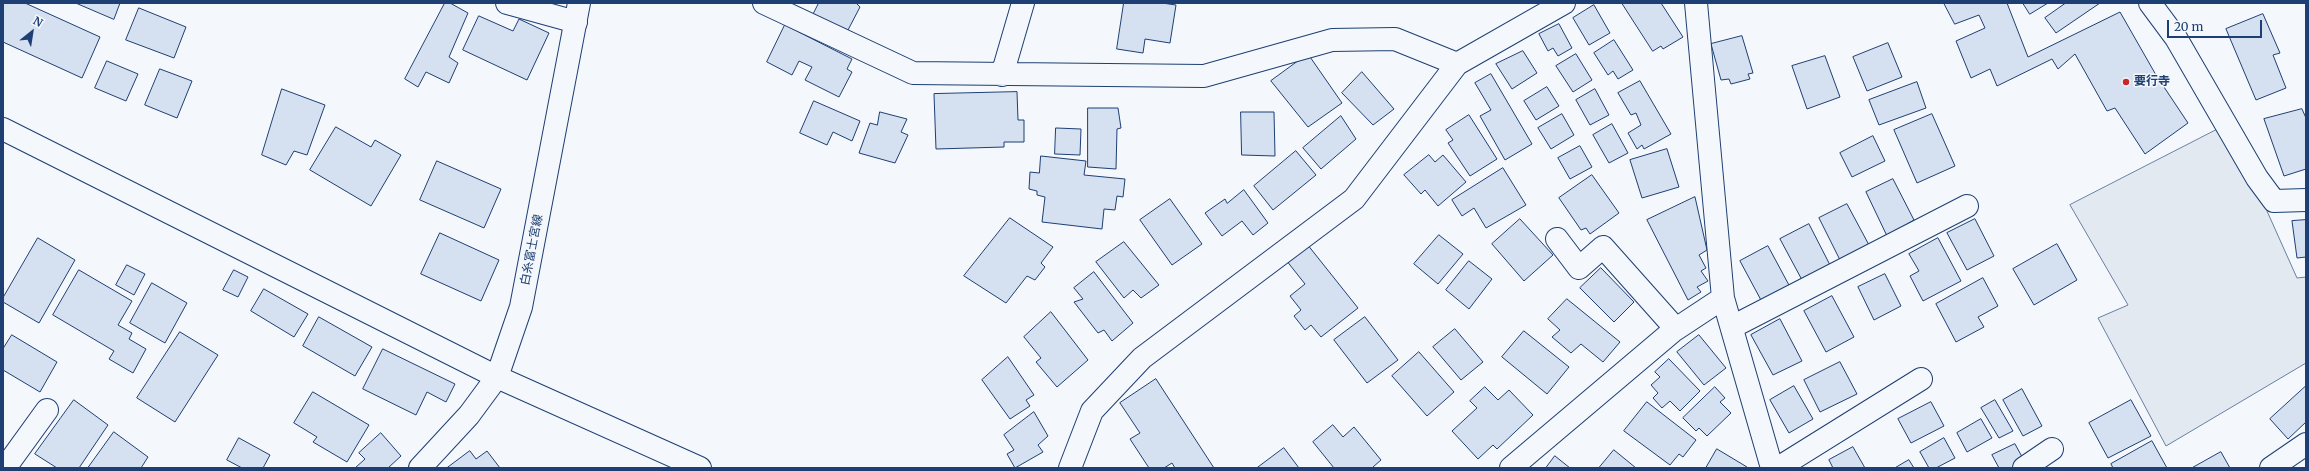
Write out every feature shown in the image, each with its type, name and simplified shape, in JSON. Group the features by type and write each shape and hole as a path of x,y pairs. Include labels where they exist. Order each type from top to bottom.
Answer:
{"street":[{"path":"506,3 577,13"},
{"path":"764,3 913,73 1204,76 1332,40 1395,40 1457,64"},
{"path":"1002,75 1023,3"},
{"path":"1070,468 1092,411 1142,358 1354,199 1457,64 1564,3"},
{"path":"1696,3 1723,298 1772,468"},
{"path":"2150,3 2176,38 2257,178 2274,201 2306,200"},
{"name":"白糸富士宮線","path":"420,468 469,415 497,377 521,307 577,13"},
{"path":"3,129 497,377 700,468"},
{"path":"1732,327 1967,206"},
{"path":"1557,239 1579,268 1603,247 1676,328"},
{"path":"1511,468 1676,328 1723,298"},
{"path":"1778,468 1921,379"},
{"path":"5,468 46,410"},
{"path":"2271,468 2306,444"},
{"path":"2024,468 2052,449"}],"shaded area":[{"path":"2228,124 2297,278 2306,277 2306,363 2166,446 2098,318 2128,305 2070,205"}],"building":[{"path":"3,3 25,3 100,37 82,78 3,42"},
{"path":"76,3 120,3 114,19"},
{"path":"445,3 450,3 468,13 449,57 458,63 449,83 426,72 418,87 405,79"},
{"path":"819,3 856,3 860,7 848,30 813,15"},
{"path":"1124,3 1162,3 1176,5 1170,43 1145,39 1143,53 1117,49"},
{"path":"1622,3 1661,3 1683,37 1663,49 1661,46 1653,51"},
{"name":"要行寺","path":"1944,3 2007,3 2028,57 2120,12 2156,75 2188,123 2145,154 2115,108 2107,111 2075,54 2058,69 2052,59 1997,86 1990,69 1971,78 1956,41 1985,28 1979,15 1955,24"},
{"path":"2023,3 2048,3 2030,14"},
{"path":"2066,3 2100,3 2056,33 2045,18"},
{"path":"1594,5 1610,33 1589,45 1573,18"},
{"path":"139,8 186,27 174,58 126,40"},
{"path":"2263,14 2280,53 2273,55 2286,88 2256,100 2226,29"},
{"path":"479,16 513,31 519,19 549,33 527,80 463,50"},
{"path":"1559,24 1572,48 1558,56 1553,48 1548,51 1539,34"},
{"path":"785,25 852,59 847,69 852,72 839,97 805,80 812,67 799,61 792,75 767,62"},
{"path":"1742,36 1753,73 1748,74 1750,79 1731,84 1729,79 1721,80 1711,44"},
{"path":"1614,40 1633,70 1618,79 1613,71 1608,75 1594,53"},
{"path":"1888,43 1902,77 1867,91 1853,57"},
{"path":"1523,51 1537,73 1512,89 1496,64"},
{"path":"1308,54 1342,103 1308,127 1271,81"},
{"path":"1576,54 1592,80 1573,92 1556,66"},
{"path":"1825,56 1840,97 1807,109 1792,66"},
{"path":"107,61 138,74 126,101 95,88"},
{"path":"160,69 192,81 177,118 145,105"},
{"path":"1362,72 1394,109 1373,125 1342,93"},
{"path":"1491,74 1532,144 1505,160 1480,116 1491,110 1475,83"},
{"path":"1640,81 1671,134 1644,149 1642,145 1637,149 1628,133 1641,125 1636,113 1631,115 1618,93"},
{"path":"1917,82 1926,108 1879,125 1869,100"},
{"path":"1547,87 1559,106 1536,120 1524,101"},
{"path":"282,89 325,105 307,155 294,151 286,165 262,155"},
{"path":"1595,89 1609,115 1590,125 1576,100"},
{"path":"1017,92 1018,120 1024,120 1024,142 1004,142 1004,147 936,149 934,94"},
{"path":"814,101 860,121 852,141 833,132 827,145 800,133"},
{"path":"1088,108 1118,108 1121,128 1117,129 1116,169 1088,167"},
{"path":"2302,109 2306,118 2306,169 2284,176 2264,119"},
{"path":"880,112 907,119 901,132 908,135 895,163 859,153 870,123 877,125"},
{"path":"1241,112 1274,112 1275,156 1242,155"},
{"path":"1562,114 1574,135 1551,149 1538,128"},
{"path":"1932,114 1955,166 1917,183 1894,130"},
{"path":"1469,115 1497,159 1470,176 1448,143 1453,140 1446,130"},
{"path":"1341,116 1356,139 1321,169 1303,148"},
{"path":"1612,124 1628,153 1609,163 1593,135"},
{"path":"336,127 371,147 375,140 401,155 371,206 310,170"},
{"path":"1056,128 1081,129 1080,155 1055,154"},
{"path":"1873,136 1885,161 1852,177 1840,153"},
{"path":"1580,146 1592,167 1570,179 1558,158"},
{"path":"1667,149 1679,187 1642,198 1630,160"},
{"path":"1296,151 1316,175 1273,210 1254,186"},
{"path":"1429,155 1435,162 1443,155 1466,182 1438,206 1425,190 1421,194 1404,175"},
{"path":"1041,156 1086,161 1084,175 1125,179 1123,197 1117,196 1115,210 1104,209 1102,229 1042,222 1045,197 1037,195 1037,191 1029,189 1030,172 1039,173"},
{"path":"437,161 501,189 484,228 420,200"},
{"path":"1503,168 1526,205 1486,228 1474,208 1462,216 1452,200"},
{"path":"1592,175 1619,213 1590,234 1586,228 1581,230 1559,198"},
{"path":"1893,179 1914,220 1887,236 1866,192"},
{"path":"1244,190 1268,223 1253,235 1242,221 1222,236 1205,213 1225,199 1227,203"},
{"path":"1695,197 1707,250 1699,255 1706,268 1701,271 1708,281 1697,287 1701,292 1688,300 1647,220"},
{"path":"1170,199 1202,244 1172,265 1140,220"},
{"path":"1847,204 1869,245 1840,260 1819,218"},
{"path":"1010,218 1053,247 1041,263 1045,267 1035,280 1027,276 1006,303 964,276"},
{"path":"1520,219 1553,255 1524,281 1492,244"},
{"path":"1975,219 1994,256 1967,270 1947,233"},
{"path":"2306,220 2306,257 2297,258 2292,221"},
{"path":"1809,224 1830,265 1802,280 1780,239"},
{"path":"440,233 499,260 481,301 421,274"},
{"path":"1439,235 1463,254 1438,284 1414,264"},
{"path":"38,238 75,260 39,323 3,302 3,298"},
{"path":"1938,238 1961,281 1923,301 1910,276 1919,271 1909,254"},
{"path":"1124,242 1159,285 1141,298 1133,290 1124,298 1096,262"},
{"path":"1307,244 1358,308 1321,337 1311,325 1305,330 1294,316 1301,310 1290,296 1305,284 1286,260"},
{"path":"2057,244 2077,280 2034,305 2013,269"},
{"path":"1768,246 1790,287 1762,302 1740,261"},
{"path":"1469,261 1492,279 1469,309 1446,290"},
{"path":"127,265 145,274 134,295 116,285"},
{"path":"1601,268 1634,302 1614,322 1580,288"},
{"path":"79,270 132,301 118,325 132,333 129,339 146,349 133,373 109,359 114,351 53,315"},
{"path":"234,270 248,277 238,297 223,290"},
{"path":"1094,272 1133,323 1112,341 1104,330 1098,333 1074,302 1083,299 1074,288"},
{"path":"1885,274 1901,306 1874,320 1858,287"},
{"path":"1983,278 1998,306 1978,317 1984,327 1956,342 1936,304"},
{"path":"152,283 187,303 165,343 130,323"},
{"path":"264,289 308,314 294,337 251,311"},
{"path":"1832,296 1854,337 1826,352 1804,311"},
{"path":"1567,299 1620,342 1603,362 1581,344 1571,353 1552,337 1560,330 1548,319"},
{"path":"1051,312 1088,360 1057,387 1036,362 1041,358 1024,337"},
{"path":"319,317 372,347 355,376 303,346"},
{"path":"1365,317 1398,360 1367,383 1334,340"},
{"path":"1780,319 1802,361 1773,375 1751,335"},
{"path":"1455,329 1483,362 1461,380 1433,347"},
{"path":"1524,331 1569,367 1547,394 1502,357"},
{"path":"180,332 218,355 175,422 137,398"},
{"path":"12,335 57,362 40,392 3,370 3,349"},
{"path":"1699,335 1726,368 1704,385 1677,352"},
{"path":"383,349 455,384 446,402 427,392 416,415 363,389"},
{"path":"1419,352 1454,392 1427,416 1392,376"},
{"path":"1008,357 1034,395 1026,400 1030,406 1010,419 982,380"},
{"path":"1669,359 1700,391 1680,411 1670,401 1662,408 1653,398 1658,393 1651,385 1660,377 1655,372"},
{"path":"1840,362 1857,394 1820,412 1804,380"},
{"path":"1156,379 1214,468 1175,468 1172,463 1164,468 1149,468 1130,439 1140,433 1120,403"},
{"path":"1794,386 1813,419 1789,433 1770,400"},
{"path":"2306,386 2306,422 2288,439 2270,419"},
{"path":"1485,387 1498,400 1509,390 1533,415 1497,449 1493,445 1478,459 1452,431 1477,408 1470,401"},
{"path":"1715,387 1725,398 1720,402 1731,413 1707,436 1699,428 1696,431 1683,418"},
{"path":"2022,389 2042,426 2023,436 2003,400"},
{"path":"313,392 369,425 347,462 313,442 317,437 294,423"},
{"path":"74,400 108,425 79,468 57,468 35,454"},
{"path":"1995,400 2013,431 1999,438 1981,408"},
{"path":"2131,400 2151,436 2108,458 2089,423"},
{"path":"1647,402 1696,440 1683,457 1679,454 1670,465 1624,431"},
{"path":"1931,402 1944,426 1911,443 1898,419"},
{"path":"1034,412 1048,436 1038,445 1043,452 1015,468 1007,454 1014,450 1004,435"},
{"path":"1981,419 1992,438 1967,452 1957,433"},
{"path":"1333,425 1343,437 1354,427 1381,460 1373,467 1374,468 1334,468 1313,442"},
{"path":"114,432 148,457 141,468 88,468"},
{"path":"381,433 401,456 388,468 355,468 365,459 359,453"},
{"path":"239,438 270,455 263,468 242,468 227,460"},
{"path":"1944,438 1955,458 1936,468 1929,468 1920,452"},
{"path":"2152,441 2167,468 2113,468 2111,464"},
{"path":"2015,444 2026,464 2019,468 1999,468 1992,455"},
{"path":"1853,447 1865,468 1833,468 1829,460"},
{"path":"1284,448 1299,468 1257,468"},
{"path":"1717,449 1747,467 1747,468 1706,468"},
{"path":"1614,450 1636,468 1599,468"},
{"path":"470,451 476,459 487,451 500,468 447,468"},
{"path":"2221,452 2230,468 2192,468"},
{"path":"1555,456 1570,468 1546,468"},
{"path":"1909,460 1914,468 1895,468"}],"place":[{"name":"要行寺","path":"2126,82"}]}
